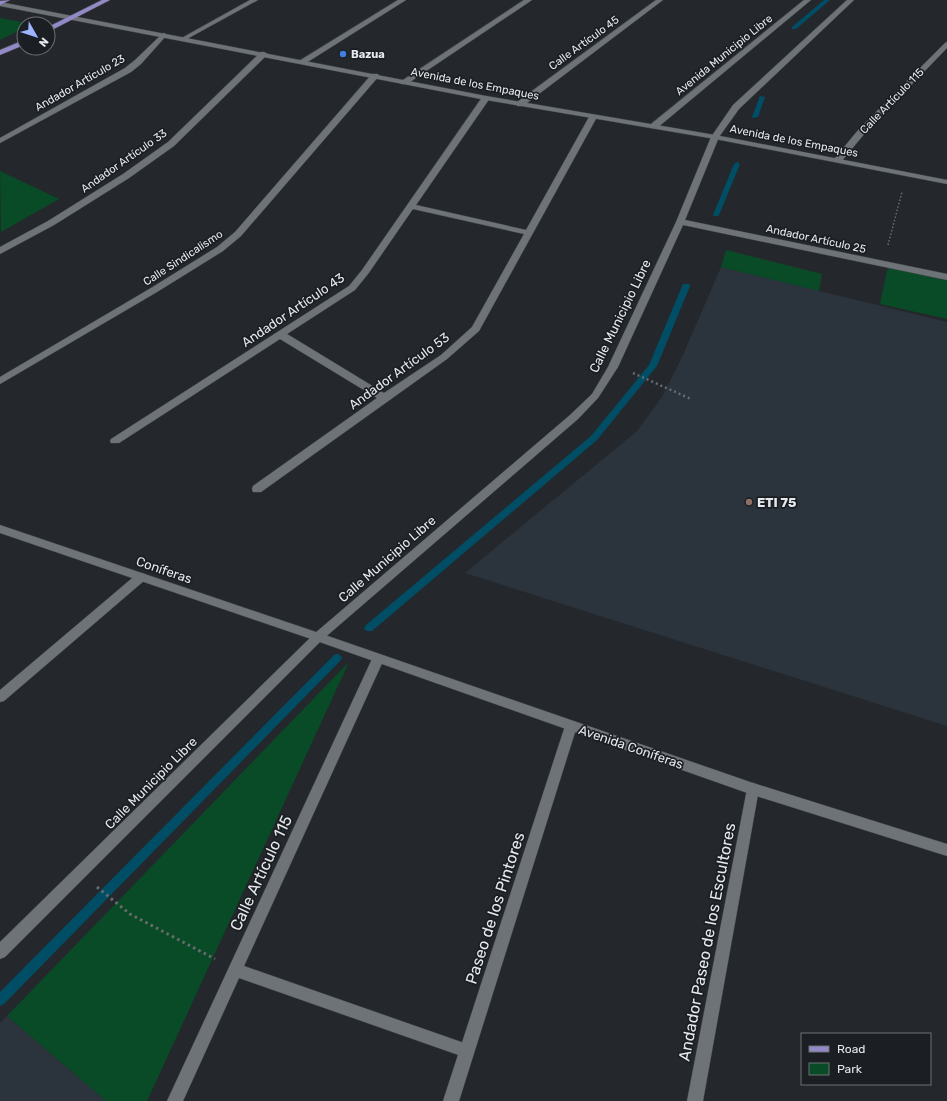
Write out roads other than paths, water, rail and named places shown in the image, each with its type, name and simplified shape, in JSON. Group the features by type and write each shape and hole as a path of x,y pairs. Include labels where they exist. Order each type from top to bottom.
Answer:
{"main road":[{"path":"0,3 7,0"},
{"path":"56,26 107,0"},
{"path":"0,53 16,46"}],"street":[{"path":"183,39 255,0"},
{"path":"303,61 403,0"},
{"path":"404,82 529,0"},
{"name":"Calle Artículo 45","path":"520,104 660,0"},
{"name":"Avenida Municipio Libre","path":"654,126 808,0"},
{"path":"715,137 736,106 851,0"},
{"name":"Avenida de los Empaques","path":"0,3 303,61 486,98 715,137 947,182"},
{"name":"Andador Artículo 23","path":"0,141 128,70 138,62 164,35"},
{"name":"Calle Artículo 115","path":"838,160 862,131 947,44"},
{"name":"Andador Artículo 33","path":"0,251 72,210 126,176 171,144 264,54"},
{"name":"Calle Sindicalismo","path":"0,381 154,290 220,249 238,234 376,76"},
{"name":"Andador Artículo 43","path":"115,441 352,288 365,272 486,98"},
{"name":"Andador Artículo 53","path":"257,489 444,357 476,329 593,117"},
{"name":"Calle Municipio Libre","path":"0,952 318,637 574,417 596,396 613,367 680,222 715,137"},
{"path":"410,206 529,234"},
{"name":"Andador Artículo 25","path":"680,222 947,277"},
{"path":"281,335 384,398"},
{"name":"Coníferas","path":"0,529 318,637"},
{"path":"0,697 141,577"},
{"name":"Avenida Coníferas","path":"318,637 753,789 947,850"},
{"name":"Calle Artículo 115","path":"175,1101 378,659"},
{"name":"Paseo de los Pintores","path":"450,1101 571,726"},
{"name":"Andador Paseo de los Escultores","path":"695,1101 753,789"},
{"path":"235,970 467,1051"}],"waterway":[{"path":"794,28 827,0"},
{"path":"755,117 762,97"},
{"path":"716,215 737,164"},
{"path":"369,628 594,438 653,366 686,286"},
{"path":"0,1000 337,658"}],"place":[{"name":"Bazua","path":"343,54"},
{"name":"ETI 75","path":"749,502"}]}
